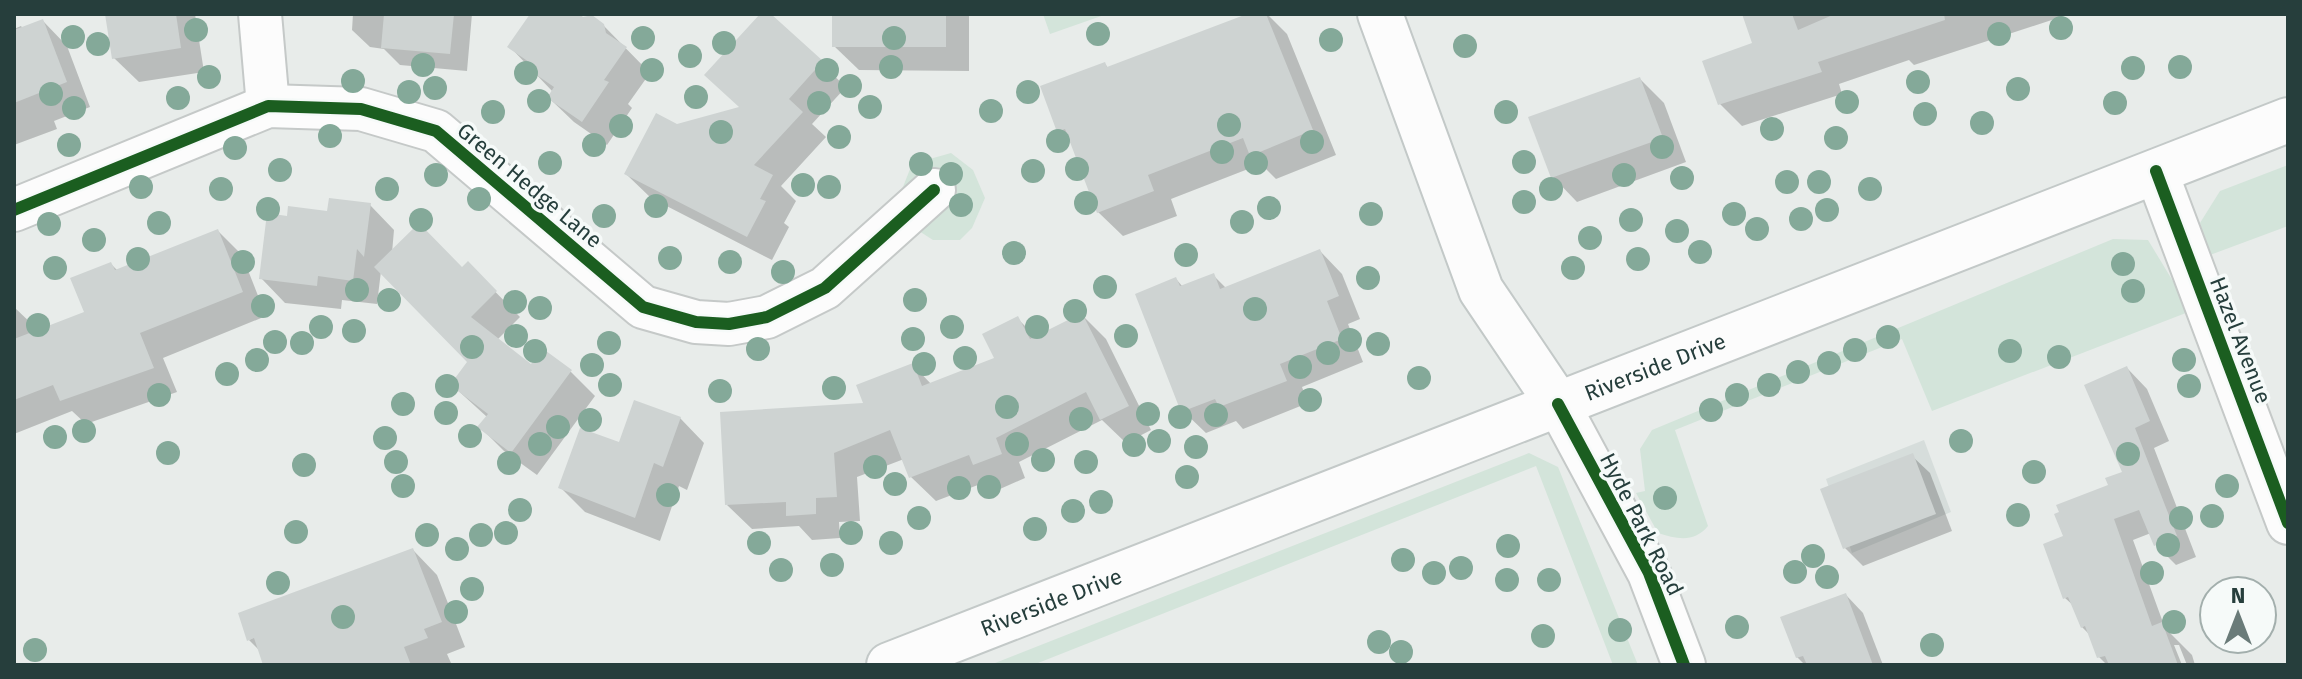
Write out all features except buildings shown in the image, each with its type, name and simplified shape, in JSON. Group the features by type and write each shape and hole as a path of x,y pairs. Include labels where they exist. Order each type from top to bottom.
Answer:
{"main road":[{"name":"Hyde Park Road","path":"1380,14 1481,290 1558,404"},
{"name":"Riverside Drive","path":"889,665 2288,120"}],"street":[{"path":"260,14 268,106"},
{"name":"Green Hedge Lane","path":"14,210 268,106 361,109 436,131 643,307 696,322 729,324 767,317 825,288 934,190"},
{"name":"Hazel Avenue","path":"2156,171 2288,523"},
{"name":"Hyde Park Road","path":"1558,404 1649,573 1684,665"}],"shaded area":[{"path":"1924,440 1951,512 1852,553 1826,479"}],"green space":[{"path":"1043,14 1107,14 1050,34"},
{"path":"951,153 973,170 985,198 972,228 960,240 933,240 905,222 901,192 912,164"},
{"path":"2288,165 2288,226 2210,255 2200,223 2220,191"},
{"path":"2113,239 2148,240 2191,311 1932,411 1902,339 1675,430 1708,526 1691,537 1678,538 1658,533 1636,493 1645,491 1640,449 1652,430"},
{"path":"1529,453 1558,467 1638,665 1613,665 1536,466 1033,665 990,665"}],"cycle path":[{"path":"14,210 268,106 361,109 436,131 643,307 696,322 729,324 767,317 825,288 934,190"},
{"path":"2156,171 2288,523"},
{"path":"1558,404 1649,573 1684,665"}]}
